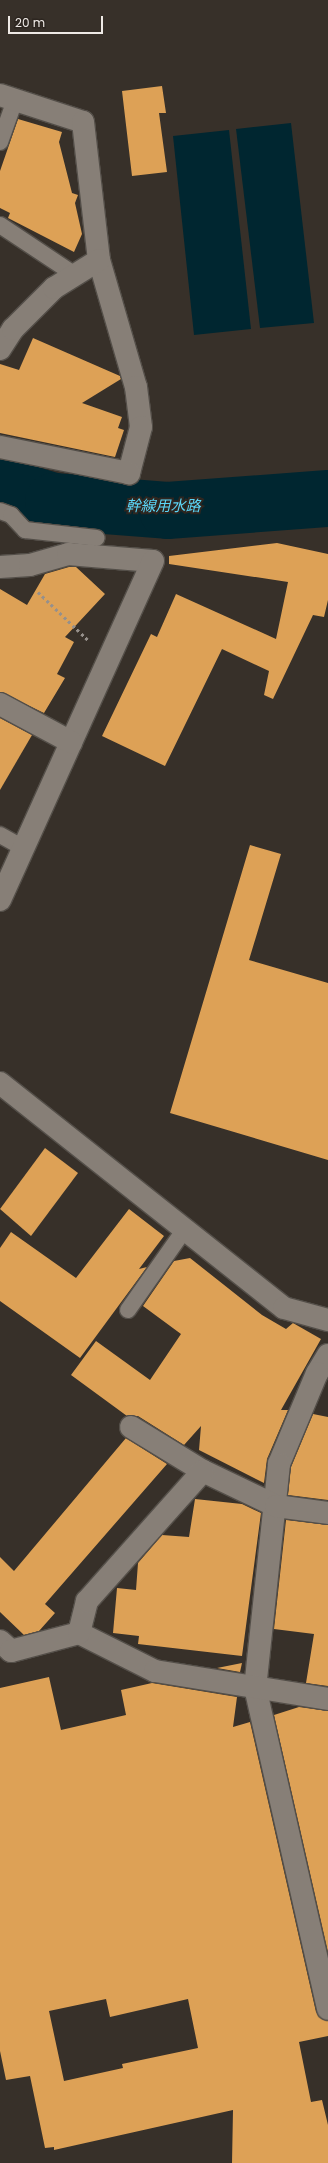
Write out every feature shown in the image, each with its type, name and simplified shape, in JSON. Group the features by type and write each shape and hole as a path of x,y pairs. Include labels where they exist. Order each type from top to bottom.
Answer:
{"street":[{"path":"0,446 129,473 140,428 136,387 99,260 83,122 8,98"},
{"path":"0,349 13,329 54,288 99,260"},
{"path":"0,900 152,561 68,554 30,565 5,567"},
{"path":"0,704 71,742"},
{"path":"0,1083 284,1308 328,1320"},
{"path":"328,1355 317,1373 279,1464 276,1506 255,1687 328,2009"},
{"path":"131,1427 203,1471 276,1506 328,1513"},
{"path":"79,1633 87,1601 203,1471"},
{"path":"0,1641 11,1651 79,1633 155,1671 328,1699"}],"lane":[{"path":"0,142 8,98"},
{"path":"0,225 74,275"},
{"path":"0,511 11,515 24,530 97,538"},
{"path":"0,835 23,848"},
{"path":"128,1310 185,1229"}],"path":[{"path":"5,567 108,659"}],"water":[{"path":"291,123 314,323 260,328 236,129"},
{"path":"229,130 251,329 194,335 173,136"}],"building":[{"path":"162,86 166,113 159,113 167,172 132,176 122,91"},
{"path":"18,119 62,132 59,142 72,193 78,195 75,203 82,234 74,252 8,218 10,213 0,208 0,171"},
{"path":"33,338 120,376 121,379 82,403 122,417 118,428 124,430 115,457 0,433 0,364 19,370"},
{"path":"277,543 328,554 328,600 324,617 313,615 273,699 264,695 269,671 222,649 165,766 102,736 151,634 157,637 176,594 276,639 288,582 169,564 169,556"},
{"path":"69,567 76,567 105,594 65,637 74,642 57,674 65,678 44,713 0,692 0,589 27,605 45,574"},
{"path":"0,718 32,735 0,790"},
{"path":"250,845 281,854 249,960 328,983 328,1160 170,1113"},
{"path":"45,1148 78,1173 31,1236 0,1209"},
{"path":"129,1209 164,1236 139,1269 147,1267 80,1358 0,1301 0,1248 11,1232 76,1278"},
{"path":"190,1258 262,1315 286,1329 293,1323 321,1339 281,1410 288,1410 267,1459 264,1483 199,1450 201,1426 184,1445 138,1416 127,1416 71,1375 96,1341 150,1380 181,1334 143,1306 174,1261"},
{"path":"313,1414 328,1417 328,1500 288,1495 291,1467"},
{"path":"126,1438 167,1464 45,1604 55,1613 39,1631 24,1635 0,1612 0,1557 14,1571"},
{"path":"195,1499 242,1504 261,1513 242,1656 138,1644 139,1636 113,1633 117,1588 136,1590 138,1563 162,1535 189,1537"},
{"path":"286,1520 328,1525 328,1686 306,1683 314,1634 274,1629"},
{"path":"242,1663 240,1672 217,1668"},
{"path":"49,1677 61,1730 126,1715 121,1690 152,1683 237,1697 233,1727 250,1722 316,2012 328,2021 328,2036 299,2042 311,2102 322,2100 328,2125 328,2163 232,2163 233,2110 54,2150 54,2147 45,2148 30,2076 6,2080 0,2051 0,1688","holes":["106,1999 110,2017 188,1999 198,2048 122,2064 123,2068 64,2081 49,2011"]},
{"path":"299,1707 328,1711 328,1952 274,1715"}],"waterway":[{"name":"幹線用水路","path":"0,485 53,501 167,510 328,498"}]}
